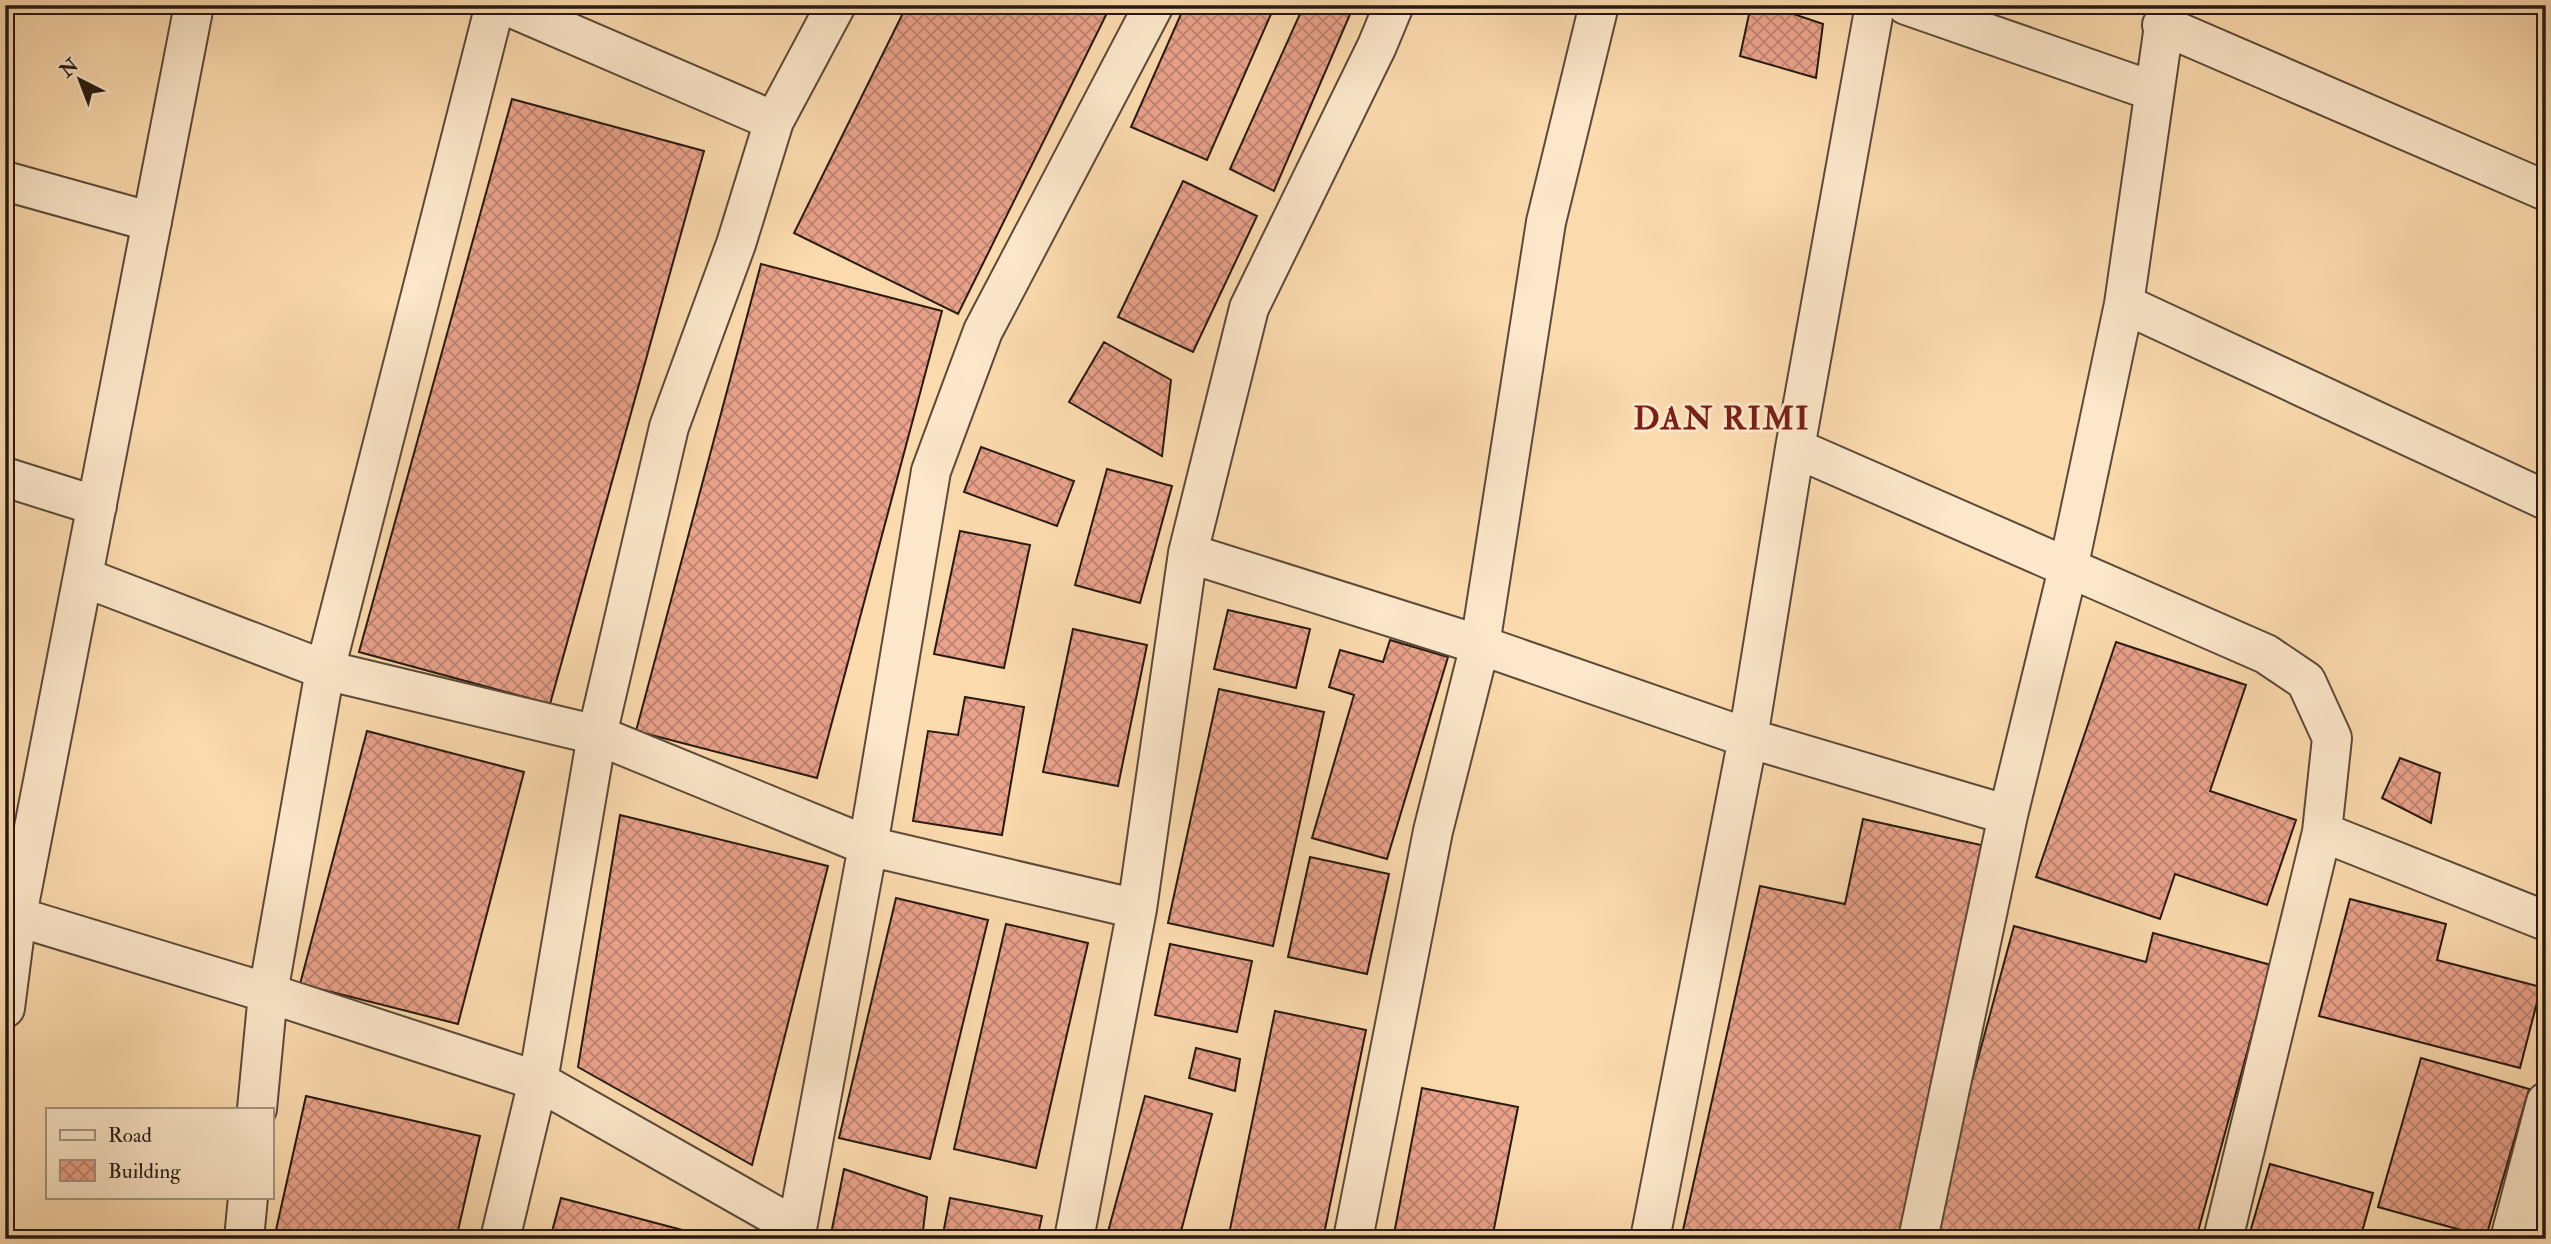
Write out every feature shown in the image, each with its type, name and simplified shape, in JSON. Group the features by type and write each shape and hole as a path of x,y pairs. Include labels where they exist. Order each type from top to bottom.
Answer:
{"street":[{"path":"5,1008 11,914 83,577 194,5"},
{"path":"257,1108 268,993 325,670 495,5"},
{"path":"505,5 774,121"},
{"path":"500,1239 538,1081 597,735 669,427 736,244 774,121 836,5"},
{"path":"11,914 268,993 538,1081 796,1233 868,846 931,471 983,331 1154,5"},
{"path":"1074,1239 1137,909 1188,553 1249,308 1377,46 1394,5"},
{"path":"1353,1239 1433,831 1480,645 1546,222 1599,5"},
{"path":"1650,1239 1748,738 1794,449 1875,5"},
{"path":"1906,5 2153,91"},
{"path":"1918,1239 2008,815 2068,569 2124,304 2164,15 2546,191"},
{"path":"5,181 152,222"},
{"path":"2124,304 2546,500"},
{"path":"1794,449 2266,654 2306,681 2332,738 2322,832 2223,1239"},
{"path":"5,477 97,506"},
{"path":"1188,553 1480,645 1748,738 2008,815"},
{"path":"83,577 325,670 597,735 868,846 1137,909"},
{"path":"2322,832 2546,921"},
{"path":"2523,1234 2546,1102"},
{"path":"244,1239 248,1198"}],"building":[{"path":"907,5 1111,5 958,314 794,233"},
{"path":"1185,5 1275,5 1207,160 1131,127"},
{"path":"1304,5 1354,5 1274,191 1230,169"},
{"path":"1751,5 1767,5 1823,24 1816,78 1740,56"},
{"path":"512,99 704,151 550,704 359,652"},
{"path":"1183,181 1257,216 1193,352 1118,317"},
{"path":"761,264 942,311 817,778 636,731"},
{"path":"1104,342 1171,380 1162,456 1069,402"},
{"path":"981,447 1074,481 1057,526 964,492"},
{"path":"1107,469 1172,486 1140,603 1075,585"},
{"path":"960,531 1030,545 1004,668 934,654"},
{"path":"1228,610 1310,629 1296,688 1214,669"},
{"path":"1073,629 1147,645 1118,786 1043,772"},
{"path":"1390,640 1448,657 1387,859 1312,838 1354,695 1329,687 1340,650 1383,662"},
{"path":"2116,642 2246,685 2210,791 2296,820 2267,905 2175,874 2160,919 2036,877"},
{"path":"1219,689 1324,712 1273,946 1168,923"},
{"path":"965,697 1024,707 1002,835 913,821 928,731 958,735"},
{"path":"367,731 524,772 458,1024 300,984"},
{"path":"2400,758 2440,773 2431,823 2382,798"},
{"path":"620,815 828,866 752,1165 578,1067"},
{"path":"1863,819 1990,847 1903,1239 1681,1239 1760,886 1845,904"},
{"path":"1310,857 1389,874 1367,974 1288,957"},
{"path":"896,898 988,920 930,1159 839,1138"},
{"path":"2350,899 2446,924 2437,960 2541,987 2520,1068 2319,1016"},
{"path":"1006,924 1088,943 1036,1168 954,1149"},
{"path":"2014,926 2146,962 2153,933 2271,965 2196,1239 1929,1239"},
{"path":"1170,944 1252,961 1237,1032 1155,1015"},
{"path":"1275,1011 1366,1030 1323,1239 1228,1239"},
{"path":"1196,1048 1240,1059 1235,1091 1189,1078"},
{"path":"2421,1058 2529,1089 2486,1237 2378,1207"},
{"path":"1422,1088 1518,1107 1492,1239 1393,1239"},
{"path":"306,1096 480,1136 456,1239 274,1239"},
{"path":"1145,1096 1212,1114 1179,1239 1106,1239"},
{"path":"2270,1164 2373,1193 2360,1239 2248,1239"},
{"path":"844,1169 927,1197 922,1239 830,1239"},
{"path":"561,1198 690,1232 688,1239 550,1239"},
{"path":"950,1198 1042,1216 1037,1239 942,1239"}],"district":[{"name":"DAN RIMI","path":"1722,419"}]}
